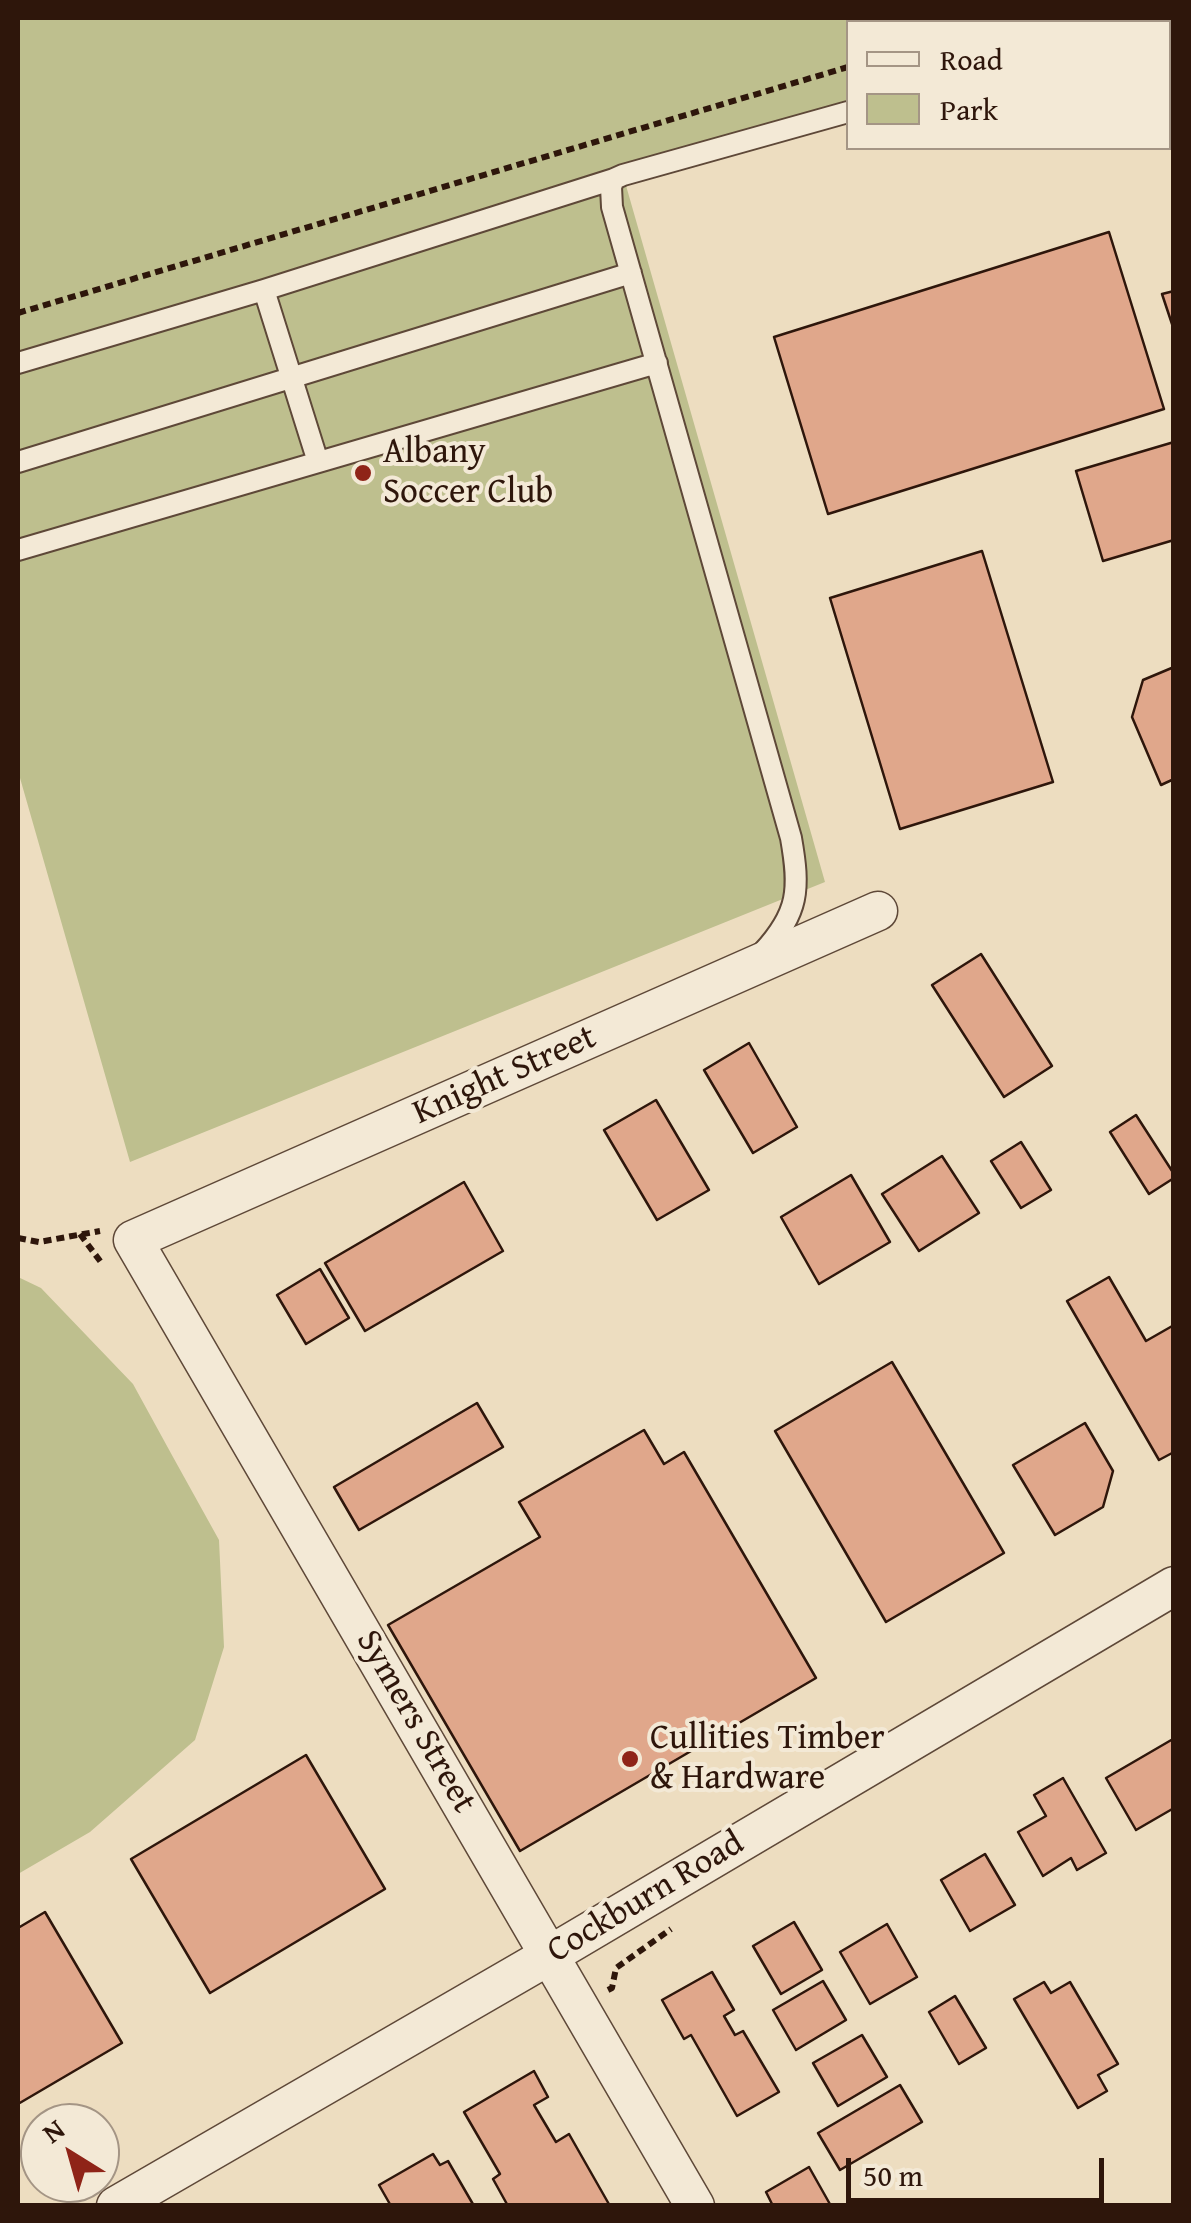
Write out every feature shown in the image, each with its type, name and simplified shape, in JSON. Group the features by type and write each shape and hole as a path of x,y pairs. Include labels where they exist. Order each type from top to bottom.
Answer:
{"street":[{"name":"Knight Street","path":"133,1240 878,911"},
{"name":"Symers Street","path":"133,1240 696,2206"},
{"name":"Cockburn Road","path":"116,2206 1174,1586"}],"lane":[{"path":"18,364 614,179 846,113"},
{"path":"614,179 612,207 798,876 790,916 749,968"},
{"path":"18,462 631,274"},
{"path":"264,290 318,462"},
{"path":"18,550 656,363"}],"path":[{"path":"18,313 846,68"},
{"path":"18,1238 39,1242 108,1230 133,1240"}],"green space":[{"name":"Albany Soccer Club","path":"18,18 1136,18 846,20 846,107 623,175 825,882 130,1162 18,771"},
{"path":"18,1277 41,1288 133,1384 219,1540 224,1647 195,1740 90,1832 18,1874"}],"building":[{"path":"1109,232 1164,409 828,514 774,337"},
{"path":"1174,291 1174,330 1162,294"},
{"path":"1174,442 1174,540 1103,561 1076,471"},
{"path":"982,551 1053,782 900,829 830,598"},
{"path":"1174,667 1174,779 1161,785 1132,717 1143,680"},
{"path":"981,954 1052,1066 1004,1097 932,985"},
{"path":"749,1043 797,1127 753,1153 704,1070"},
{"path":"656,1100 709,1190 657,1220 604,1130"},
{"path":"1136,1115 1174,1174 1174,1178 1149,1194 1110,1132"},
{"path":"1021,1142 1051,1190 1021,1208 991,1161"},
{"path":"942,1156 979,1213 919,1251 882,1194"},
{"path":"851,1175 890,1242 819,1284 781,1217"},
{"path":"464,1182 503,1251 365,1331 325,1263"},
{"path":"320,1269 349,1318 306,1344 277,1295"},
{"path":"1109,1277 1146,1341 1174,1325 1174,1452 1159,1460 1067,1301"},
{"path":"892,1362 1004,1553 886,1622 775,1431"},
{"path":"477,1403 503,1447 359,1530 334,1487"},
{"path":"1085,1423 1113,1471 1103,1507 1055,1535 1013,1465"},
{"path":"644,1430 664,1464 684,1452 816,1678 520,1851 388,1625 540,1537 519,1502"},
{"path":"1173,1739 1174,1808 1136,1830 1106,1778"},
{"path":"306,1755 385,1889 210,1993 131,1859"},
{"path":"1063,1778 1106,1853 1077,1870 1071,1858 1043,1876 1018,1832 1046,1816 1034,1795"},
{"path":"985,1854 1015,1905 970,1931 941,1880"},
{"path":"45,1912 122,2043 18,2104 18,1928"},
{"path":"794,1922 822,1970 781,1994 753,1946"},
{"path":"887,1924 917,1977 870,2004 840,1952"},
{"path":"712,1972 734,2010 724,2016 735,2035 743,2031 779,2092 737,2116 691,2035 684,2039 662,2000"},
{"path":"823,1981 846,2020 796,2050 773,2010"},
{"path":"1044,1982 1051,1993 1070,1982 1118,2064 1098,2075 1107,2091 1078,2108 1014,1999"},
{"path":"955,1996 986,2048 959,2064 929,2012"},
{"path":"862,2035 887,2077 838,2106 813,2063"},
{"path":"534,2071 548,2097 534,2105 556,2142 569,2134 610,2206 508,2206 493,2179 500,2174 464,2112"},
{"path":"900,2085 922,2122 840,2170 818,2133"},
{"path":"433,2154 440,2165 448,2161 474,2206 391,2206 379,2185"},
{"path":"809,2167 831,2206 773,2206 766,2192"}],"place":[{"name":"Albany Soccer Club","path":"363,473"},
{"name":"Cullities Timber & Hardware","path":"630,1759"}]}
